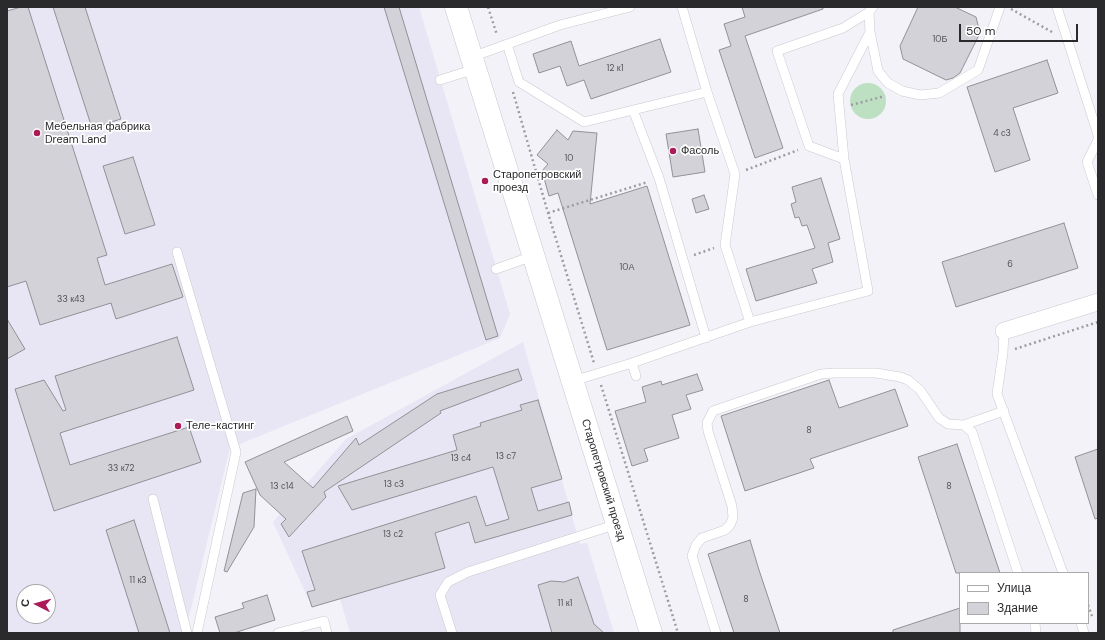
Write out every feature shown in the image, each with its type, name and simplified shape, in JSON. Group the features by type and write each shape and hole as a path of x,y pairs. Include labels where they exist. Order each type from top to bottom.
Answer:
{"street":[{"name":"Старопетровский проезд","path":"456,7 651,633"},
{"path":"1004,331 1098,302"}],"lane":[{"path":"440,80 474,63 504,45 560,25 630,7"},
{"path":"682,7 707,92 735,174 725,245 750,322"},
{"path":"871,9 870,32 878,71 888,83 902,91 920,95 939,93 978,70 1000,7"},
{"path":"1057,7 1070,43 1098,135"},
{"path":"844,159 809,146 776,51 842,28 871,9"},
{"path":"573,381 596,369 632,363 750,322 868,291 844,159 838,94 870,32"},
{"path":"504,45 519,82 584,122 707,92"},
{"path":"633,110 659,178 706,338"},
{"path":"1098,140 1087,162 1098,195"},
{"path":"177,252 236,452 197,633"},
{"path":"496,268 534,255"},
{"path":"1004,331 1003,353 997,394 1062,572"},
{"path":"632,363 636,376"},
{"path":"716,633 692,556 696,545 702,538 725,530 730,525 733,518 732,506 708,431 707,423 713,411 821,374 876,373 900,377 908,380 920,390 942,422 948,424 964,425 1004,411"},
{"path":"964,425 972,432 1018,572"},
{"path":"153,499 187,633"},
{"path":"452,633 440,595 448,582 468,572 617,524"},
{"path":"278,633 324,621 327,633"}],"path":[{"path":"488,7 504,45"},
{"path":"1008,7 1070,43"},
{"path":"512,88 548,213 678,633"},
{"path":"839,108 902,91"},
{"path":"735,174 809,146"},
{"path":"548,213 659,178"},
{"path":"683,258 725,245"},
{"path":"1003,353 1098,322"},
{"path":"596,369 602,362"}],"shaded area":[{"path":"7,7 419,7 510,314 500,338 230,448 185,633 7,633"},
{"path":"523,342 580,544 587,543 614,633 350,633 340,599 312,607 273,522 346,439"}],"green space":[{"path":"872,83 881,88 885,94 885,108 881,114 872,119 864,119 855,114 851,108 850,97 855,88 861,84"}],"building":[{"name":"Мебельная фабрика Dream Land","path":"21,7 28,7 107,255 97,258 105,285 172,264 183,297 116,319 111,303 40,325 26,281 7,287 7,11"},
{"path":"53,7 85,7 121,119 92,128"},
{"path":"384,7 399,7 498,336 486,340"},
{"path":"742,7 823,7 823,9 745,36 783,148 755,158 719,50 731,46 724,24 745,17"},
{"path":"918,7 955,7 976,17 980,33 960,73 953,78 946,80 903,59 900,46"},
{"path":"660,39 671,72 591,99 584,80 567,86 560,66 539,73 533,54 571,41 579,66"},
{"path":"1047,60 1058,93 1013,108 1030,160 995,172 967,87"},
{"path":"698,129 705,172 673,177 666,134"},
{"path":"557,130 568,140 573,131 597,133 590,204 647,186 690,325 607,350 558,193 549,196 542,171 548,164 537,155"},
{"path":"133,157 155,225 125,234 103,166"},
{"path":"821,178 840,239 828,243 833,262 812,269 817,283 756,301 746,269 815,248 807,225 802,226 799,217 795,218 791,204 796,202 792,187"},
{"path":"704,195 709,209 696,213 692,199"},
{"path":"1064,223 1078,268 956,307 942,262"},
{"path":"7,319 25,349 7,359"},
{"path":"177,337 194,390 60,433 70,465 189,427 201,462 54,511 15,389 44,380 63,411 66,410 55,376"},
{"path":"518,369 522,380 440,411 441,413 324,492 326,497 289,537 281,524 286,519 260,495 245,462 347,416 353,431 284,462 313,488 356,438 359,445 437,394"},
{"path":"697,374 703,390 686,395 691,409 672,415 679,438 644,449 648,461 632,466 615,411 646,402 642,387 661,381 662,385"},
{"path":"829,380 839,408 895,389 908,426 810,459 814,468 745,491 721,416"},
{"path":"538,400 562,479 531,488 538,511 569,502 572,515 475,543 469,522 435,533 445,568 312,607 307,592 315,590 302,551 476,496 486,526 509,519 493,467 352,510 338,486 457,450 453,435 481,426 480,423 522,410 520,405"},
{"path":"957,444 1000,572 956,573 918,457"},
{"path":"1098,449 1098,518 1095,519 1075,457"},
{"path":"256,489 254,527 227,572 224,571 243,493"},
{"path":"134,520 170,633 139,633 106,530"},
{"path":"750,540 780,633 734,633 708,554"},
{"path":"578,577 594,624 604,633 552,633 538,585 551,581 564,582"},
{"path":"267,595 275,620 234,633 220,633 215,617 244,608 242,603"},
{"path":"959,608 960,633 893,633 893,630"}],"place":[{"name":"Мебельная фабрика Dream Land","path":"37,133"},
{"name":"Фасоль","path":"673,151"},
{"name":"Старопетровский проезд","path":"485,181"},
{"name":"Теле-кастинг","path":"178,426"}]}
